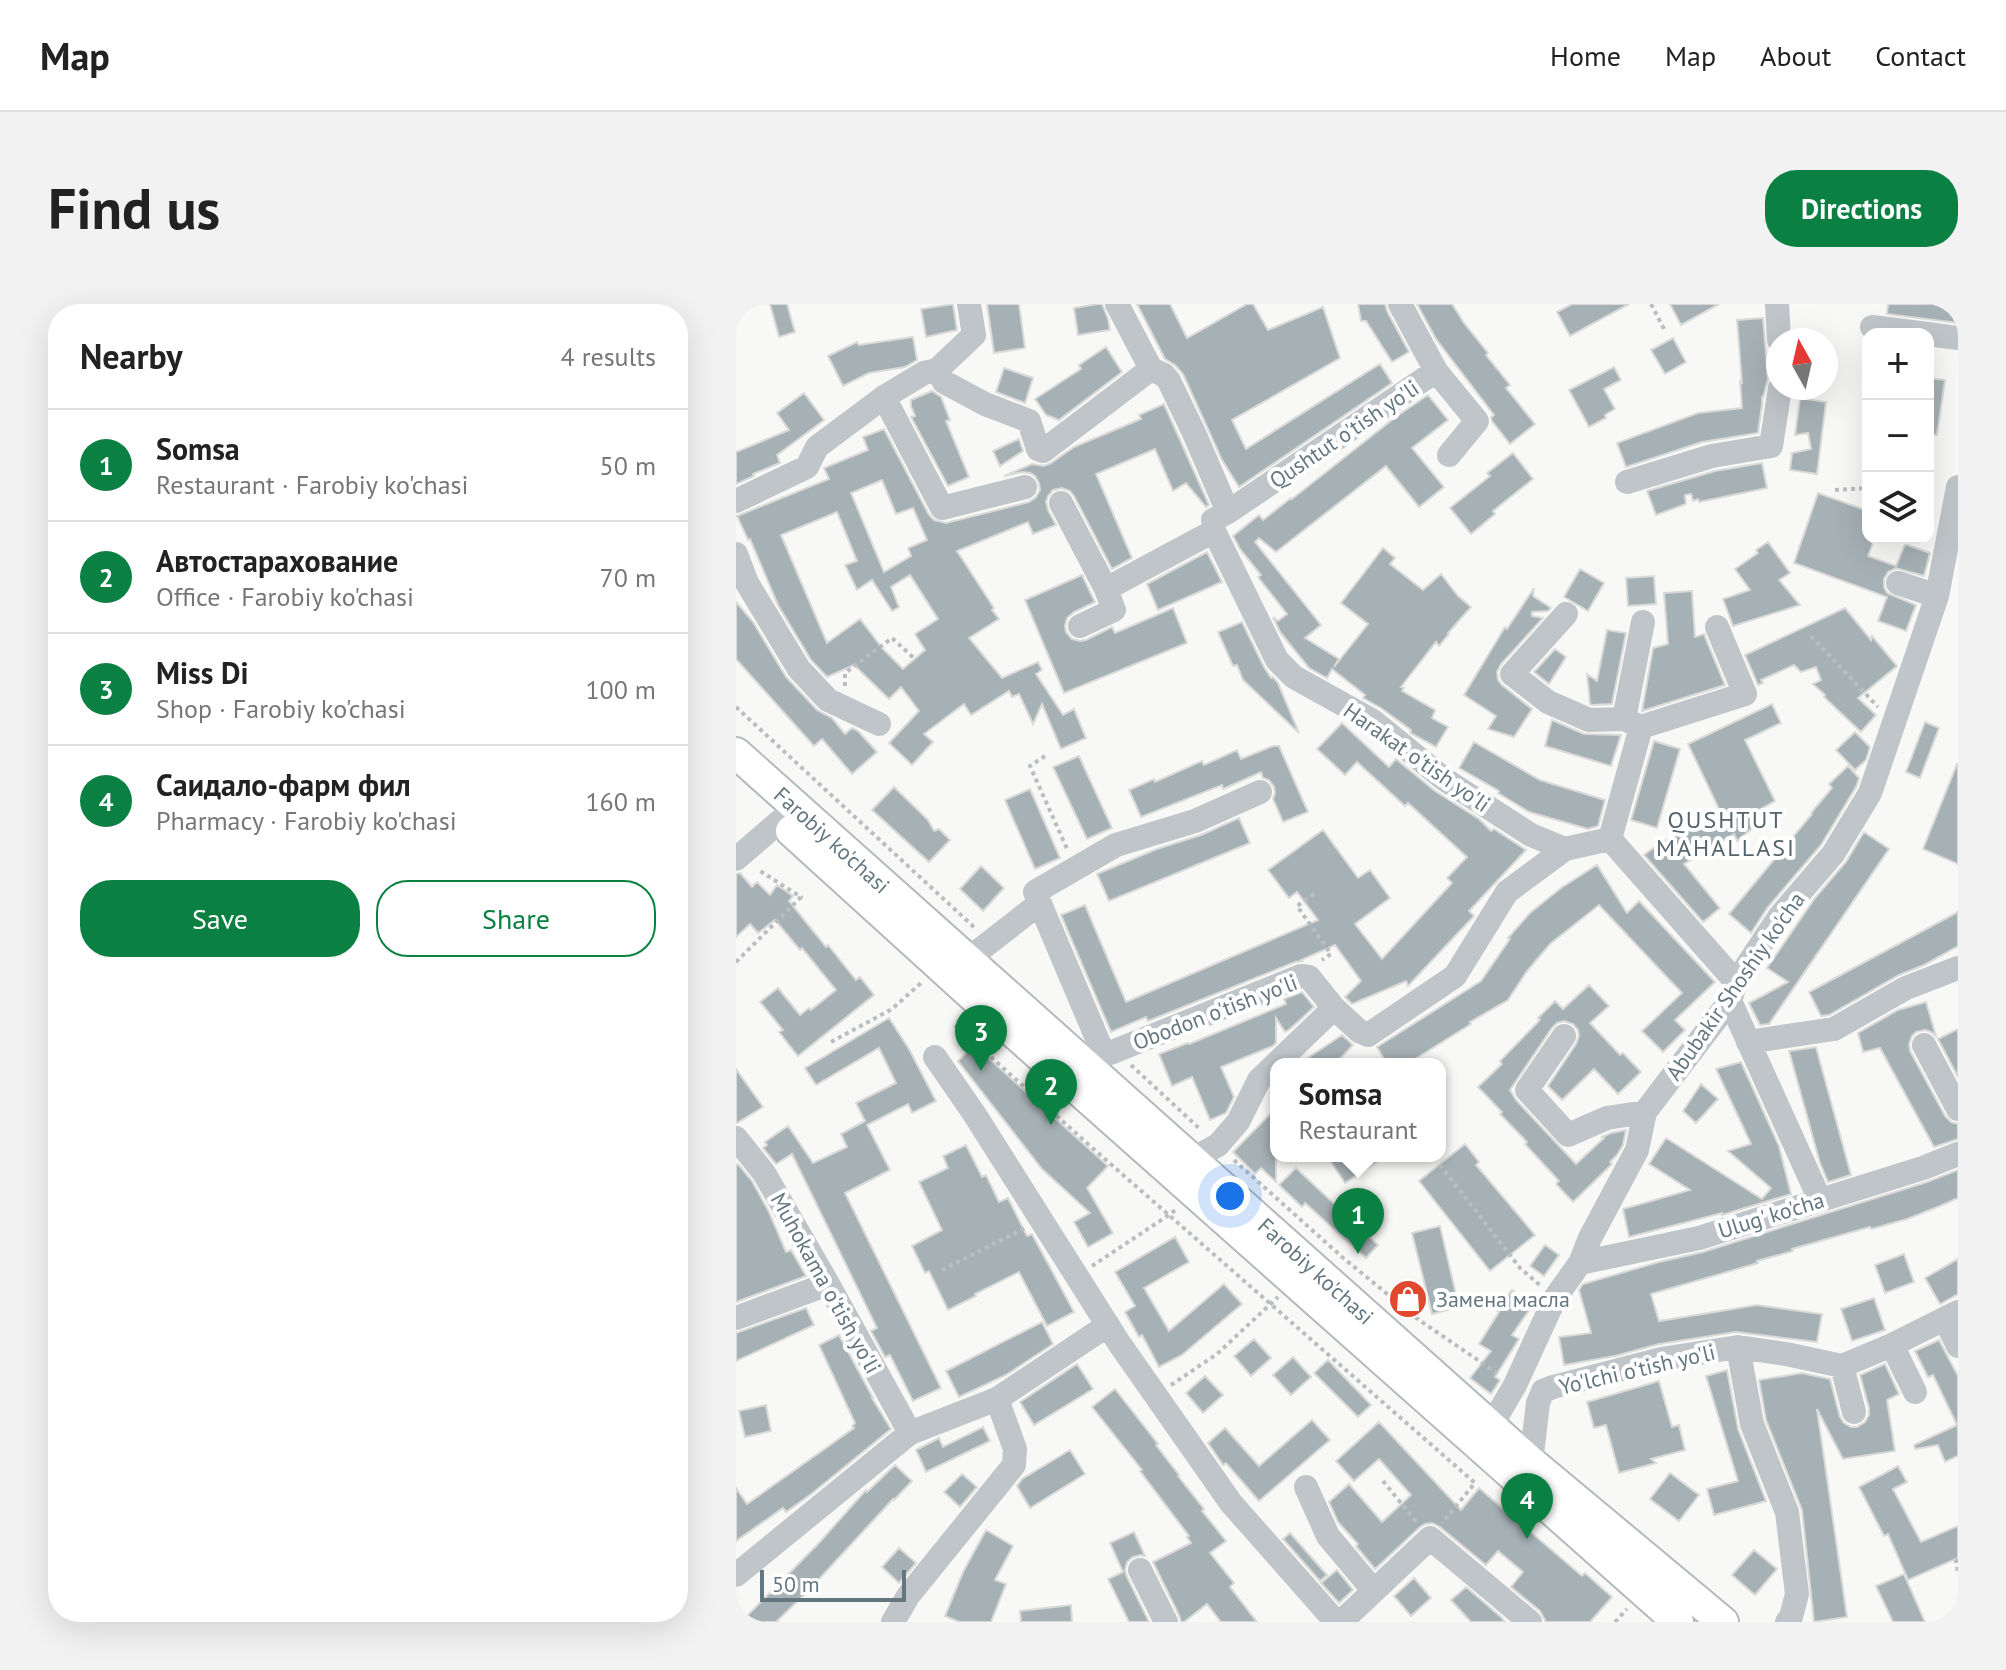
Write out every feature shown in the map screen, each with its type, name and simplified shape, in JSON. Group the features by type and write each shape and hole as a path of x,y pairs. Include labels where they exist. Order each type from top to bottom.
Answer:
{"main road":[{"name":"Farobiy ko'chasi","path":"736,753 977,952 1094,1060 1205,1152 1491,1426 1723,1622"},
{"name":"Farobiy ko'chasi","path":"736,781 976,999 1678,1622"}],"street":[{"path":"736,501 807,467 817,447 884,397 924,373 937,370 974,335 969,304"},
{"name":"Harakat o'tish yo'li","path":"1117,304 1151,369 1169,381 1194,433 1221,522 1277,660 1294,677 1373,721 1444,779 1531,835 1565,849"},
{"name":"Qushtut o'tish yo'li","path":"1106,589 1221,522 1436,371 1400,304"},
{"path":"1777,304 1778,328"},
{"path":"1872,327 1880,328"},
{"path":"1934,335 1958,338"},
{"path":"937,370 944,382 985,404 1029,421 1038,449 1043,451 1151,369"},
{"path":"1436,371 1477,421 1449,455"},
{"path":"884,397 942,508 1025,487"},
{"path":"1627,482 1712,456 1771,446 1778,400"},
{"name":"Abubakir Shoshiy ko'cha","path":"1491,1426 1515,1385 1555,1298 1580,1263 1637,1150 1645,1112 1733,991 1779,917 1833,854 1870,793 1937,596 1958,487"},
{"path":"1061,503 1114,610 1080,626"},
{"path":"736,554 747,583 799,669 828,700 879,724"},
{"path":"1898,583 1937,596"},
{"path":"1566,614 1512,674 1548,702 1589,720 1633,723 1745,694 1717,627"},
{"path":"1610,839 1633,723 1643,622"},
{"path":"1094,1060 1035,892 1116,845 1195,821 1260,792"},
{"path":"737,858 780,821"},
{"path":"1565,849 1610,839"},
{"path":"1610,839 1733,991 1748,1042 1820,1200"},
{"name":"Obodon o'tish yo'li","path":"1094,1060 1301,976 1309,977 1334,1008 1359,1031 1368,1035 1455,976 1507,892 1565,849"},
{"path":"977,952 1040,903"},
{"path":"1748,1042 1834,1029 1906,988 1958,968"},
{"path":"1282,1058 1334,1008"},
{"path":"1564,1036 1527,1090 1568,1135 1607,1118 1645,1112"},
{"path":"1924,1045 1958,1109"},
{"path":"935,1057 1108,1325 1231,1503 1338,1622 1430,1538 1530,1622"},
{"path":"1205,1152 1238,1122 1259,1080 1270,1069"},
{"name":"Muhokama o'tish yo'li","path":"736,1138 764,1173 910,1433"},
{"name":"Ulug' ko'cha","path":"1580,1263 1699,1238 1923,1168 1958,1154"},
{"path":"736,1318 828,1284"},
{"path":"1854,1412 1842,1366 1952,1315 1958,1346"},
{"path":"736,1575 910,1433 997,1399 1108,1325"},
{"path":"1892,1345 1915,1392"},
{"path":"1738,1347 1752,1424 1787,1512 1797,1594 1787,1622"},
{"name":"Yo'lchi o'tish yo'li","path":"1531,1462 1538,1403 1543,1391 1661,1359 1738,1347 1842,1366"},
{"path":"893,1622 908,1596 1014,1465 1015,1449 997,1399"},
{"path":"1306,1487 1328,1536 1374,1591"},
{"path":"1140,1570 1166,1622"}],"path":[{"path":"1651,304 1664,329"},
{"path":"1835,490 1862,489"},
{"path":"1811,636 1893,723"},
{"path":"847,709 845,673 892,638 916,660"},
{"path":"736,707 972,923 977,952"},
{"path":"1045,756 1030,766 1076,868"},
{"path":"736,962 801,897 737,858"},
{"path":"1301,976 1331,954 1297,906 1314,894"},
{"path":"831,1042 892,1009 923,981"},
{"path":"955,1025 1475,1483 1430,1538 1383,1481"},
{"path":"1130,1064 1205,1152 1419,1320 1515,1385"},
{"path":"1440,1165 1520,1268 1555,1298"},
{"path":"1077,1276 1169,1215 1194,1192"},
{"path":"942,1270 1041,1220"},
{"path":"1156,1395 1217,1354 1295,1283"},
{"path":"1958,1561 1958,1572"}],"building":[{"path":"770,304 787,304 795,332 779,337"},
{"path":"953,304 957,330 926,337 921,309"},
{"path":"987,304 1019,304 1025,348 994,353"},
{"path":"1102,304 1110,330 1078,335 1074,308"},
{"path":"1137,304 1170,304 1187,338 1247,304 1253,304 1268,330 1323,307 1340,358 1232,420 1246,449 1380,364 1392,383 1239,487 1222,460 1183,374 1165,359"},
{"path":"1358,304 1385,304 1409,352 1392,362 1366,321 1361,321"},
{"path":"1417,304 1452,304 1510,385 1506,388 1535,424 1510,444 1492,421 1494,415 1436,339"},
{"path":"1572,304 1629,304 1570,336 1557,312"},
{"path":"1670,304 1719,304 1681,325"},
{"path":"1888,304 1958,304 1958,323 1887,314"},
{"path":"1763,318 1766,386 1758,433 1702,442 1626,467 1617,443 1698,413 1742,408 1737,320"},
{"path":"913,337 917,360 905,367 869,373 843,386 828,356 857,342 859,345"},
{"path":"1673,338 1686,362 1665,374 1651,350"},
{"path":"1106,347 1122,372 1059,420 1046,415 1035,399 1081,369 1079,365"},
{"path":"1614,367 1621,380 1604,389 1615,409 1589,427 1569,390"},
{"path":"1004,368 1033,378 1025,403 996,392"},
{"path":"1934,379 1945,380 1937,435 1934,435"},
{"path":"932,391 941,397 950,420 946,421 969,477 948,486 911,417 915,416 911,400"},
{"path":"804,393 824,420 777,455 780,463 736,484 736,452 789,430 777,413"},
{"path":"1428,395 1448,420 1412,448 1444,487 1419,507 1386,466 1276,552 1259,538 1255,542 1321,625 1305,638 1339,659 1334,667 1368,624 1341,603 1383,548 1395,558 1390,564 1423,590 1441,574 1471,607 1439,646 1436,642 1401,687 1404,688 1402,691 1435,710 1432,718 1448,727 1436,747 1412,734 1411,730 1363,698 1365,695 1332,669 1327,678 1309,668 1280,632 1273,617 1278,621 1287,614 1258,577 1261,575 1233,536 1259,515 1263,520"},
{"path":"1800,400 1826,402 1817,474 1790,470 1792,453 1811,449 1808,433 1795,435"},
{"path":"1164,404 1209,505 1206,507 1186,483 1173,491 1155,449 1096,474 1132,558 1112,569 1074,496 1062,488 1053,490 1046,502 1056,525 1033,534 1028,522 957,551 999,619 969,638 1002,678 1038,662 1042,670 1036,674 1063,715 1074,709 1086,738 1061,749 1042,704 1033,724 1019,694 1012,697 1009,691 971,715 964,704 924,734 933,742 912,765 889,743 919,711 901,687 889,699 854,665 827,677 811,660 778,605 737,516 829,479 824,468 868,450 863,437 884,429 929,515 946,523 1029,502 1040,490 1035,476 1022,472 1004,476 1032,464 1044,466 1051,463 1074,447 1141,419 1139,415","holes":["882,480 896,514 913,508 927,540 908,548 911,556 884,572 851,493","837,512 857,561 845,565 857,590 872,580 892,611 899,607 891,587 910,575 938,619 915,634 925,650 903,669 860,619 827,643 781,535"]},
{"path":"1019,439 1023,451 1000,466 993,451"},
{"path":"1513,453 1533,479 1493,511 1495,514 1471,534 1450,508"},
{"path":"1762,463 1767,488 1699,502 1698,499 1693,501 1691,494 1685,495 1686,504 1656,515 1647,491 1715,471"},
{"path":"1818,493 1862,509 1862,544 1873,544 1868,556 1896,566 1905,544 1930,553 1924,576 1896,568 1888,572 1884,579 1887,593 1916,605 1906,631 1878,621 1887,597 1794,563"},
{"path":"1768,542 1790,573 1779,580 1800,605 1733,626 1723,599 1750,590 1735,569"},
{"path":"1207,552 1222,582 1158,610 1147,584"},
{"path":"1580,569 1604,583 1588,611 1564,597"},
{"path":"1082,575 1095,602 1067,618 1066,632 1072,639 1086,640 1112,627 1115,633 1173,608 1187,643 1064,693 1025,600"},
{"path":"1654,576 1656,604 1628,606 1626,578"},
{"path":"1534,588 1533,596 1551,608 1532,612 1532,616 1543,618 1497,672 1502,685 1532,709 1514,737 1488,729 1496,716 1464,695 1505,627 1507,629"},
{"path":"1692,591 1695,637 1704,634 1725,685 1642,711 1653,648 1668,644 1664,593"},
{"path":"736,602 753,622 786,677 817,710 832,718 845,734 852,728 858,731 877,752 852,774 822,739 814,746 736,659"},
{"path":"1845,608 1897,666 1858,698 1876,715 1861,732 1813,684 1821,680 1816,667 1801,672 1794,665 1761,680 1763,683 1758,685 1745,655"},
{"path":"1242,622 1264,667 1278,683 1299,733 1243,680 1237,665 1233,666 1218,632"},
{"path":"1607,630 1626,633 1612,704 1592,705 1587,674 1597,681"},
{"path":"1555,649 1566,657 1549,684 1534,672"},
{"path":"1772,704 1781,723 1745,740 1775,801 1759,810 1763,819 1737,841 1734,834 1684,864 1720,908 1703,922 1644,855 1719,809 1688,744"},
{"path":"1552,720 1584,734 1621,735 1611,766 1545,746"},
{"path":"1925,722 1939,728 1920,778 1906,772"},
{"path":"1342,723 1389,767 1396,759 1491,831 1494,829 1526,850 1469,911 1474,916 1408,986 1406,981 1352,1004 1345,997 1361,981 1335,945 1148,1021 1146,1017 1111,1032 1061,915 1085,905 1126,1002 1318,920 1297,892 1289,898 1268,870 1323,830 1358,878 1370,870 1390,898 1355,924 1382,959 1452,883 1447,878 1467,857 1357,762 1345,775 1317,749"},
{"path":"1855,732 1870,747 1866,760 1855,770 1836,750"},
{"path":"1654,741 1680,749 1657,828 1631,820"},
{"path":"1474,742 1540,780 1605,800 1598,826 1588,829 1529,812 1459,768"},
{"path":"1279,746 1308,812 1283,822 1273,799 1274,787 1263,778 1261,772 1223,789 1222,785 1141,817 1129,790 1202,761 1204,765 1237,750 1241,759"},
{"path":"1079,756 1112,828 1087,839 1053,767"},
{"path":"1958,764 1958,864 1923,849"},
{"path":"1848,766 1859,778 1856,787 1821,845 1768,907 1751,933 1729,914 1832,788 1829,784"},
{"path":"894,787 928,820 934,831 939,829 950,840 929,862 872,810"},
{"path":"1030,789 1060,858 1035,869 1005,800"},
{"path":"1239,818 1250,843 1109,901 1097,874"},
{"path":"1864,832 1889,849 1769,1024 1760,1025 1749,1003 1788,982 1767,968 1815,898 1846,862"},
{"path":"1597,865 1627,913 1639,901 1715,982 1675,1020 1685,1030 1663,1052 1642,1031 1682,993 1599,905 1550,944 1508,1000 1417,1058 1383,1058 1377,1047 1481,981 1508,938 1530,913"},
{"path":"981,866 1004,888 983,911 960,889"},
{"path":"740,873 752,887 757,882 770,895 777,885 793,896 789,901 826,947 828,945 856,980 860,977 874,995 798,1056 779,1032 783,1030 760,1002 778,988 800,1015 836,990 775,920 758,933 750,924 736,937 736,874"},
{"path":"1958,912 1958,946 1829,1015 1821,1016 1809,992"},
{"path":"1589,985 1609,1006 1590,1023 1641,1072 1618,1094 1594,1069 1562,1100 1548,1086 1579,1036 1573,1024 1564,1021 1552,1028 1510,1090 1576,1164 1602,1137 1626,1130 1623,1145 1610,1162 1612,1164 1573,1202 1556,1184 1559,1181 1525,1144 1527,1142 1478,1087 1502,1064 1500,1061 1555,1001 1563,1009"},
{"path":"1302,992 1314,1007 1285,1032 1276,1018 1276,1043 1273,1046 1221,1067 1234,1097 1226,1113 1210,1120 1192,1077 1172,1086 1159,1054 1286,1004 1284,999"},
{"path":"1926,1002 1936,1036 1925,1030 1916,1032 1909,1044 1910,1051 1945,1116 1958,1124 1958,1139 1934,1147 1880,1048 1863,1052 1858,1033 1898,1010"},
{"path":"889,1018 936,1101 912,1113 908,1104 867,1125 890,1170 845,1193 941,1388 913,1401 890,1355 885,1357 871,1331 877,1328 792,1154 776,1164 763,1148 767,1145 765,1142 788,1126 813,1163 847,1147 841,1134 865,1121 856,1103 896,1083 879,1048 816,1085 805,1068"},
{"path":"1958,1029 1958,1077 1938,1039"},
{"path":"1342,1035 1353,1045 1341,1058 1308,1058"},
{"path":"974,1045 1108,1166 1087,1188 1113,1233 1088,1247 1074,1222 1090,1213 1042,1169 958,1061"},
{"path":"1816,1047 1851,1175 1828,1182 1789,1051"},
{"path":"1741,1062 1779,1146 1791,1194 1722,1215 1629,1237 1623,1209 1690,1190 1649,1164 1666,1138 1762,1199 1771,1188 1728,1151 1751,1144 1716,1069"},
{"path":"736,1069 763,1107 737,1123 736,1123"},
{"path":"1701,1084 1718,1099 1696,1123 1683,1111"},
{"path":"1270,1114 1270,1162 1276,1162 1276,1182 1261,1168 1255,1174 1233,1152"},
{"path":"1465,1144 1479,1162 1476,1165 1535,1235 1490,1271 1419,1181"},
{"path":"966,1145 999,1202 1008,1198 1027,1236 1032,1234 1074,1312 1047,1326 1019,1272 948,1310 929,1271 925,1273 912,1246 942,1230 919,1182 948,1168 943,1156"},
{"path":"1331,1162 1376,1162 1345,1183"},
{"path":"738,1164 752,1181 769,1212 786,1252 791,1250 806,1276 736,1302 736,1166"},
{"path":"1296,1168 1378,1245 1366,1258 1305,1203 1302,1207 1279,1185"},
{"path":"1958,1170 1958,1198 1940,1206 1907,1219 1792,1249 1758,1263 1651,1294 1659,1321 1757,1305 1822,1314 1817,1342 1736,1332 1659,1344 1564,1365 1559,1337 1591,1333 1579,1290 1583,1284 1703,1252"},
{"path":"1440,1226 1459,1307 1432,1314 1412,1233"},
{"path":"1175,1237 1189,1262 1144,1288 1169,1331 1224,1284 1242,1304 1182,1355 1159,1367 1125,1312 1135,1306 1115,1272"},
{"path":"1545,1245 1559,1255 1544,1276 1530,1266"},
{"path":"1904,1254 1914,1282 1885,1293 1875,1265"},
{"path":"1958,1259 1958,1294 1940,1304 1925,1278"},
{"path":"1512,1290 1526,1300 1539,1296 1512,1335 1519,1339 1495,1377 1500,1380 1491,1394 1470,1378 1491,1351 1479,1344"},
{"path":"1874,1298 1885,1330 1852,1341 1841,1309"},
{"path":"806,1308 814,1325 736,1361 736,1333"},
{"path":"1042,1322 1053,1344 1006,1375 959,1397 946,1371"},
{"path":"839,1335 891,1429 810,1495 786,1512 783,1508 736,1541 736,1488 747,1504 854,1428 855,1423 819,1345"},
{"path":"1254,1339 1271,1358 1251,1376 1234,1356"},
{"path":"1939,1340 1958,1376 1958,1456 1945,1462 1938,1445 1915,1449 1914,1445 1957,1425 1933,1375 1928,1377 1915,1351"},
{"path":"1293,1357 1311,1377 1291,1395 1273,1375"},
{"path":"1328,1360 1371,1405 1358,1417 1314,1373"},
{"path":"1077,1364 1093,1389 1034,1425 1020,1402"},
{"path":"1885,1364 1899,1394 1887,1400 1895,1451 1843,1459 1817,1409 1847,1617 1814,1622 1802,1510 1766,1420 1759,1380 1802,1373 1830,1379 1840,1417 1844,1423 1857,1427 1869,1415 1860,1375"},
{"path":"1727,1370 1738,1429 1766,1501 1714,1515 1707,1489 1738,1481 1706,1376"},
{"path":"1205,1376 1223,1395 1203,1413 1186,1393"},
{"path":"1659,1381 1672,1427 1679,1425 1685,1450 1651,1459 1656,1463 1619,1473 1606,1425 1594,1428 1587,1402"},
{"path":"1115,1389 1226,1541 1210,1553 1234,1583 1230,1587 1257,1622 1221,1622 1207,1604 1181,1622 1153,1562 1191,1543 1142,1470 1092,1407"},
{"path":"766,1405 771,1431 745,1437 739,1411"},
{"path":"1312,1420 1330,1440 1259,1501 1226,1463 1223,1465 1208,1443 1225,1428 1259,1466"},
{"path":"1379,1422 1461,1510 1479,1488 1582,1576 1585,1573 1612,1597 1590,1622 1546,1622 1540,1611 1511,1587 1523,1572 1498,1551 1486,1565 1432,1523 1420,1527 1375,1569 1338,1522 1329,1502 1349,1484 1382,1522 1411,1495 1379,1459 1354,1481 1336,1461"},
{"path":"983,1427 990,1441 926,1472 916,1450 939,1438 943,1447"},
{"path":"1070,1450 1085,1474 1030,1508 1017,1486 1022,1479"},
{"path":"895,1465 912,1481 809,1590 776,1622 741,1622 866,1490"},
{"path":"1898,1466 1907,1482 1893,1489 1921,1542 1958,1526 1958,1558 1908,1580 1888,1534 1884,1536 1859,1487"},
{"path":"1670,1473 1699,1495 1679,1521 1650,1499"},
{"path":"962,1474 977,1487 960,1507 944,1492"},
{"path":"986,1530 1013,1546 995,1580 1006,1584 991,1622 959,1622 945,1616 963,1572"},
{"path":"1134,1532 1145,1556 1133,1557 1127,1562 1125,1570 1149,1622 1129,1622 1108,1579 1123,1572 1110,1543"},
{"path":"1290,1533 1327,1575 1320,1581 1283,1539"},
{"path":"899,1548 916,1563 899,1583 882,1567"},
{"path":"1754,1550 1777,1569 1755,1595 1732,1575"},
{"path":"1337,1570 1353,1590 1339,1603 1321,1583"},
{"path":"1904,1574 1925,1622 1893,1622 1876,1586"},
{"path":"1414,1578 1431,1598 1411,1616 1394,1596"},
{"path":"1466,1587 1505,1622 1471,1622 1451,1600"},
{"path":"1071,1605 1072,1622 1021,1622 1020,1611"}],"place":[{"name":"Miss Di","path":"981,1071"},
{"name":"Автостарахование","path":"1051,1125"},
{"name":"Somsa","path":"1358,1254"},
{"name":"Замена масла","path":"1408,1299"},
{"name":"Саидало-фарм фил","path":"1527,1539"}],"district":[{"name":"QUSHTUT MAHALLASI","path":"1726,833"}]}
